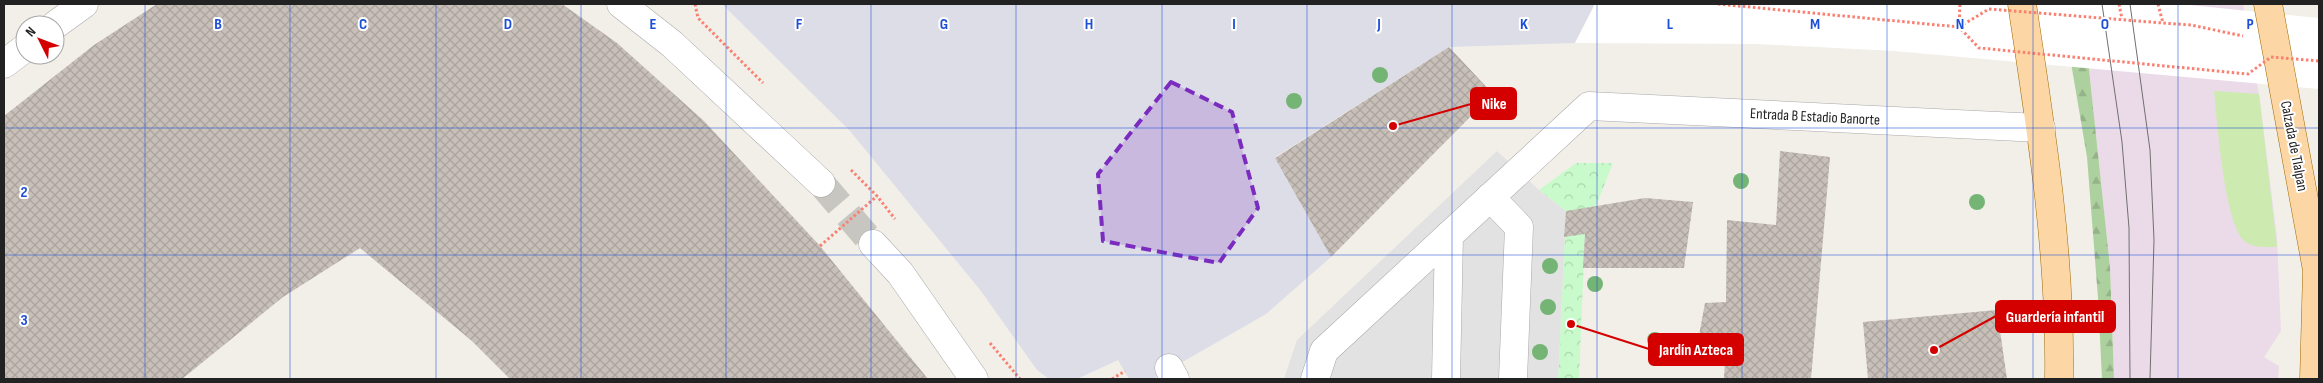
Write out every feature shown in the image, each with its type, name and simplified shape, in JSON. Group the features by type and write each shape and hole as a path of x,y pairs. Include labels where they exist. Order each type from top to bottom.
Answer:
{"main road":[{"path":"2022,4 2041,128 2060,323 2059,379"},
{"name":"Calzada de Tlalpan","path":"2268,4 2319,268 2314,379"}],"lane":[{"path":"65,18 84,4"},
{"path":"621,4 672,44 821,183"},
{"path":"4,64 15,56"},
{"name":"Entrada B Estadio Banorte","path":"1490,197 1589,106 2041,128"},
{"path":"1315,379 1324,351 1490,197 1519,227 1513,379"},
{"path":"1446,379 1449,236"},
{"path":"873,244 900,273 974,379"}],"path":[{"path":"695,4 698,18 767,87"},
{"path":"1718,4 1959,27 1989,9 2191,25 2250,38"},
{"path":"1960,4 1959,27 1979,48 2248,74 2271,58 2319,61"},
{"path":"2119,4 2122,19"},
{"path":"2158,4 2163,23"},
{"path":"2264,51 2271,58"},
{"path":"849,169 877,196 895,220"},
{"path":"820,246 877,196"},
{"path":"986,338 1020,379"},
{"path":"1112,379 1125,372"}],"highlighted area":[{"path":"1171,82 1232,112 1258,208 1219,263 1103,241 1098,174"}],"shaded area":[{"path":"722,4 1595,4 1575,43 1449,47 1275,157 1331,257 1266,314 1153,379 1129,379 1118,360 1077,379 1049,379 1037,370 981,291 850,131"},
{"path":"2082,4 2243,4 2259,94 2277,238 2281,331 2264,357 2279,366 2278,379 2114,379 2110,267"},
{"path":"1497,151 1539,190 1566,211 1558,379 1284,379 1297,340"}],"green space":[{"path":"2061,4 2086,41 2110,267 2114,379 2102,379 2087,157"},
{"path":"2214,91 2259,94 2277,247 2250,245 2239,234 2227,196"},
{"path":"1576,163 1613,163 1585,234 1579,379 1558,379 1566,211 1539,190"}],"pier":[{"path":"1595,4 2180,4 2319,18 2319,89 1894,51 1757,44 1575,43"}],"building":[{"path":"157,4 562,4 617,43 704,121 820,246 928,379 510,379 472,341 360,248 283,297 182,379 4,379 4,116 94,45"},
{"path":"1449,47 1493,94 1331,257 1275,158"},
{"path":"1780,151 1830,157 1811,379 1724,379 1726,339 1698,341 1705,303 1726,302 1727,220 1776,225"},
{"path":"1645,198 1693,202 1684,268 1583,268 1585,234 1564,237 1566,211"},
{"path":"1997,310 2007,379 1868,379 1863,322"}],"tunnel":[{"path":"821,183 873,244"}],"tram line":[{"path":"2102,4 2122,142 2129,228 2130,379"},
{"path":"2130,4 2150,150 2154,240 2150,379"}],"place":[{"name":"Nike","path":"1393,126"},
{"name":"Jardín Azteca","path":"1571,324"},
{"name":"Guardería infantil","path":"1934,350"}]}
